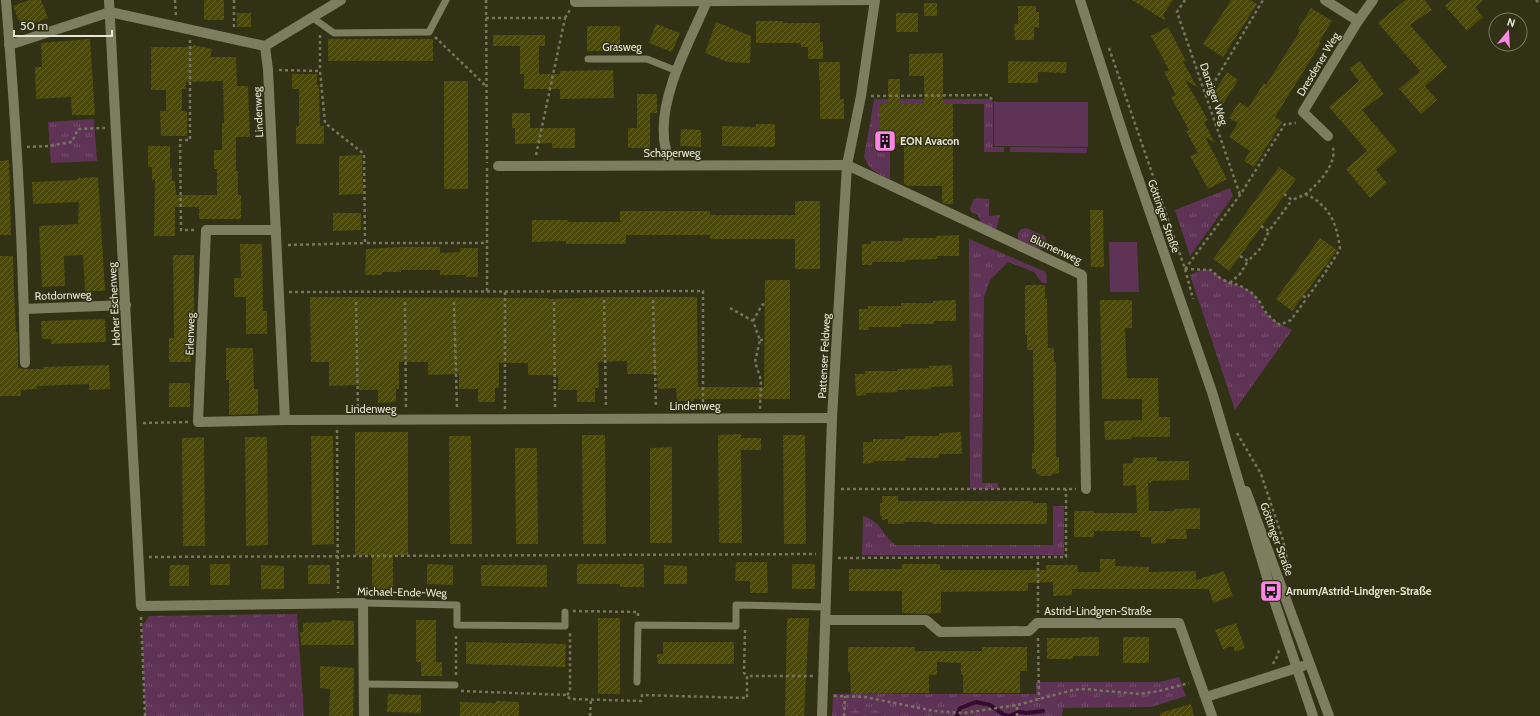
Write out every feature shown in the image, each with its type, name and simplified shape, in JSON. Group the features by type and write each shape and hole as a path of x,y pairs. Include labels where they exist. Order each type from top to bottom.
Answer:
{"street":[{"name":"Hoher Eschenweg","path":"109,0 141,606"},
{"path":"9,46 110,12 265,46 317,21 341,0"},
{"path":"575,0 575,2 875,0"},
{"name":"Pattenser Feldweg","path":"822,716 832,418 847,165 861,96 875,0"},
{"name":"Göttinger Straße","path":"1080,0 1127,146 1227,439 1329,716"},
{"path":"1325,0 1358,21"},
{"name":"Dresdener Weg","path":"1328,136 1303,112 1358,21 1374,0"},
{"name":"Rotdornweg","path":"6,1 16,148 24,309 25,363"},
{"path":"670,164 664,138 665,107 677,71 707,1"},
{"name":"Lindenweg","path":"265,46 268,70 284,420 359,421 832,418"},
{"name":"Schaperweg","path":"498,166 670,164 847,165"},
{"name":"Blumenweg","path":"847,165 1082,275 1086,489"},
{"path":"206,230 276,230"},
{"name":"Erlenweg","path":"198,422 206,230"},
{"name":"Rotdornweg","path":"24,309 126,305"},
{"path":"198,422 284,420"},
{"name":"Göttinger Straße","path":"1227,439 1246,512 1285,635 1313,716"},
{"path":"363,603 364,716"},
{"name":"Michael-Ende-Weg","path":"141,606 363,603"},
{"name":"Astrid-Lindgren-Straße","path":"826,620 926,620 940,632 1029,631 1037,623 1179,623 1212,716"},
{"path":"1206,697 1310,664"}],"lane":[{"path":"317,21 334,33 429,32 446,0"},
{"name":"Grasweg","path":"588,59 647,59 677,71"},
{"name":"Michael-Ende-Weg","path":"363,603 456,605 457,625"},
{"path":"637,682 638,625 736,626 736,605 826,607"},
{"path":"457,625 565,626 565,612"},
{"path":"364,684 456,685"}],"path":[{"path":"234,0 234,39"},
{"path":"486,0 487,292"},
{"name":"Danziger Weg","path":"1185,0 1177,12 1240,195"},
{"path":"1206,96 1263,0"},
{"path":"1536,0 1540,4"},
{"path":"486,18 565,18 534,165"},
{"path":"317,21 324,123 364,154 365,243"},
{"path":"190,30 190,140 180,140 181,230 206,230"},
{"path":"429,32 486,86"},
{"path":"1108,45 1185,269 1194,302"},
{"path":"268,70 320,71"},
{"path":"861,96 988,95 994,102"},
{"path":"1185,269 1240,195 1285,124 1296,123"},
{"path":"16,148 48,146 72,142 78,129 116,128"},
{"path":"1230,283 1240,274 1248,261 1261,248 1269,232 1292,200 1306,194 1325,174 1332,160 1333,147 1328,136"},
{"path":"1284,194 1292,200"},
{"path":"1185,269 1211,270 1220,278 1238,285 1252,293 1260,302 1264,310 1280,325 1290,320 1340,249 1338,229 1326,208 1316,198 1306,194"},
{"path":"1262,226 1269,232"},
{"path":"276,245 487,243"},
{"path":"1240,256 1248,261"},
{"path":"279,292 703,290 703,418"},
{"path":"505,292 505,420"},
{"path":"604,300 606,419"},
{"path":"653,300 656,419"},
{"path":"356,302 359,421"},
{"path":"405,302 406,420"},
{"path":"454,302 457,420"},
{"path":"554,302 556,420"},
{"path":"753,320 762,305 765,304"},
{"path":"730,308 753,320 760,340 755,362 763,380 760,418"},
{"path":"337,421 338,603"},
{"path":"132,423 198,422"},
{"path":"1237,430 1239,437 1261,474 1283,540 1291,579"},
{"path":"830,489 1086,489"},
{"path":"139,558 827,556 1066,558 1066,489"},
{"path":"1038,558 1037,623 1039,699"},
{"path":"141,606 145,716"},
{"path":"565,612 638,612 638,625"},
{"path":"457,625 456,691 567,695 570,699 641,701 642,695 747,698 747,676 744,673 745,628"},
{"path":"565,626 570,631 570,692 567,695"},
{"path":"1269,666 1275,663 1278,655 1280,645 1279,637 1285,635"},
{"path":"747,676 824,676"},
{"path":"823,696 845,696 876,699 934,712 964,713 1017,705 1073,690 1084,689 1140,694 1159,692 1199,680"},
{"path":"844,716 845,696"},
{"path":"590,716 591,700"},
{"path":"1017,705 1017,716"}],"green space":[{"path":"874,99 990,99 993,102 993,147 1004,147 1004,152 984,152 984,104 880,104 880,143 890,143 890,179 871,169 864,157"},
{"path":"994,102 1088,102 1088,147 994,146"},
{"path":"94,119 97,161 51,163 48,122"},
{"path":"1010,147 1087,148 1087,153 1010,152"},
{"path":"1230,188 1233,196 1190,256 1175,210"},
{"path":"977,198 989,199 989,216 1000,215 996,230 979,223 980,219 977,214 972,213 970,209 973,200"},
{"path":"1026,228 1045,236 1047,243 1044,248 1038,250 1018,240 1018,233 1021,229"},
{"path":"969,239 1046,272 1047,283 1042,283 1034,272 1008,262 990,280 984,297 982,483 998,483 998,489 970,489"},
{"path":"1109,242 1137,242 1139,292 1110,292"},
{"path":"1204,269 1211,271 1249,291 1256,297 1264,311 1270,317 1292,330 1235,410 1190,275"},
{"path":"1053,506 1064,506 1064,555 862,555 863,516 874,521 895,545 1053,545"},
{"path":"297,614 304,716 145,716 142,627 149,616"},
{"path":"1179,677 1186,696 1151,707 1063,708 1062,716 832,716 833,694 1036,694 1036,682 1160,682"},
{"path":"857,708 865,711 873,709 890,716 847,716 848,710"}],"building":[{"path":"29,0 41,0 48,18 22,28 13,6"},
{"path":"204,0 224,0 224,20 204,20"},
{"path":"1132,0 1173,0 1163,15 1166,21"},
{"path":"1231,0 1250,0 1257,4 1223,57 1203,44"},
{"path":"1405,0 1425,0 1432,10 1410,25 1447,67 1425,86 1437,100 1421,114 1399,89 1420,71 1378,23"},
{"path":"1452,0 1483,0 1475,7 1483,17 1467,31 1445,6"},
{"path":"924,3 937,3 937,16 924,16"},
{"path":"1018,6 1036,6 1036,12 1039,12 1039,28 1034,27 1034,40 1015,40 1014,24 1018,24"},
{"path":"1311,8 1332,21 1319,42 1321,43 1275,117 1282,122 1254,167 1244,161 1250,151 1229,137 1238,123 1229,118 1239,102 1248,108 1264,83 1266,85 1300,31 1298,29"},
{"path":"237,13 251,13 251,27 237,27"},
{"path":"896,13 918,13 918,32 896,32"},
{"path":"756,21 820,23 820,42 823,42 823,59 808,59 808,47 801,47 801,43 756,43"},
{"path":"716,22 751,36 750,63 728,62 705,53"},
{"path":"656,24 680,33 672,52 649,43"},
{"path":"587,26 620,26 620,51 587,51"},
{"path":"1168,27 1186,61 1183,62 1197,87 1185,80 1208,120 1204,122 1215,143 1205,137 1227,179 1208,189 1190,156 1198,153 1186,131 1189,130 1171,97 1176,95 1164,72 1169,70 1151,36"},
{"path":"493,35 545,35 545,46 539,46 539,74 560,74 559,71 613,70 614,98 560,99 560,89 524,89 524,74 520,74 520,46 493,46"},
{"path":"90,39 95,115 72,115 71,97 36,99 35,67 42,67 41,43"},
{"path":"328,39 433,39 433,61 328,61"},
{"path":"193,45 212,49 210,57 236,57 237,86 248,86 250,137 236,137 236,171 238,171 238,195 241,195 241,219 199,219 199,207 175,207 175,236 154,236 155,180 152,180 152,167 148,167 148,146 170,146 170,168 172,168 172,181 175,181 176,195 217,195 217,169 214,169 214,150 222,150 222,123 224,123 223,81 186,82 186,89 182,89 182,111 187,111 187,136 161,136 160,111 166,111 166,90 151,90 151,47 193,47"},
{"path":"943,53 943,104 953,104 953,204 946,204 942,202 942,186 908,186 904,184 904,143 880,143 880,104 888,104 888,79 900,79 900,104 924,104 924,76 909,76 909,54"},
{"path":"1008,61 1067,62 1066,73 1038,72 1038,83 1008,83"},
{"path":"1360,61 1384,94 1362,110 1397,151 1376,170 1387,183 1370,198 1346,169 1367,151 1329,107 1359,81 1349,68"},
{"path":"819,62 840,62 840,99 844,99 844,119 820,119"},
{"path":"1227,72 1238,80 1223,104 1212,96"},
{"path":"292,74 317,74 317,85 319,85 320,126 324,126 324,144 296,144 296,126 299,126 299,89 292,89"},
{"path":"444,81 468,81 468,189 444,189"},
{"path":"637,94 657,94 657,113 650,113 650,148 628,148 628,128 637,128"},
{"path":"512,113 530,113 530,128 575,128 575,148 552,148 552,143 515,144 515,128 512,128"},
{"path":"756,124 775,124 775,147 722,146 722,126 756,127"},
{"path":"681,129 701,130 701,147 680,146"},
{"path":"362,155 363,194 339,195 339,156"},
{"path":"9,160 11,235 0,235 0,161"},
{"path":"1279,167 1296,179 1229,271 1213,259"},
{"path":"98,177 105,291 85,291 83,255 64,256 65,286 42,287 39,226 78,224 79,202 33,204 32,182 78,180 78,178"},
{"path":"795,201 820,201 820,269 795,269 795,239 710,239 710,235 626,235 626,244 566,244 566,241 532,242 532,220 620,222 620,211 710,211 710,215 795,215"},
{"path":"1090,210 1103,210 1104,267 1091,267"},
{"path":"333,213 361,213 361,230 333,231"},
{"path":"959,235 959,256 937,256 937,259 905,260 905,262 872,262 872,265 862,265 862,244 871,244 871,241 903,241 903,238 936,238 936,236"},
{"path":"1320,238 1337,250 1292,311 1276,299"},
{"path":"240,244 262,244 263,311 267,311 267,334 246,334 246,297 234,297 234,278 241,278"},
{"path":"440,247 440,253 460,252 460,248 478,248 478,277 466,277 466,275 440,275 440,270 401,270 401,272 382,272 382,275 365,275 366,249"},
{"path":"173,255 194,255 194,320 190,320 191,362 169,362 169,338 174,338"},
{"path":"0,256 13,256 16,332 18,332 18,368 43,369 43,367 109,365 110,389 89,390 89,384 37,386 37,389 21,390 21,396 0,396"},
{"path":"765,280 790,280 790,399 694,399 694,401 677,401 676,388 658,389 657,374 627,374 627,361 598,362 599,388 595,388 595,402 577,402 577,390 558,390 558,375 528,375 528,363 499,363 499,388 495,388 495,402 478,402 478,389 459,389 459,374 428,375 428,362 399,362 399,389 396,389 396,402 378,403 378,390 359,390 359,385 329,386 329,362 311,362 310,297 548,299 697,297 698,387 764,387"},
{"path":"1025,285 1045,285 1045,299 1047,298 1048,348 1054,348 1054,362 1056,362 1056,457 1059,457 1059,473 1052,474 1052,476 1039,476 1039,474 1036,474 1036,469 1032,469 1032,453 1034,453 1033,350 1027,350 1027,335 1025,335"},
{"path":"956,300 956,321 934,321 934,324 901,324 902,327 869,327 869,330 859,330 859,309 868,309 868,306 901,306 901,303 933,303 933,301"},
{"path":"1100,300 1132,300 1132,328 1125,328 1127,378 1158,378 1159,417 1170,417 1170,437 1132,437 1132,439 1105,440 1104,421 1142,420 1142,399 1102,399"},
{"path":"105,319 106,342 51,344 51,339 42,339 41,321"},
{"path":"226,348 253,348 254,389 258,389 258,414 229,415 229,380 226,380"},
{"path":"952,365 953,386 931,387 931,389 898,390 898,392 866,393 866,395 856,396 855,374 865,374 865,371 897,371 897,369 929,368 929,366"},
{"path":"169,383 190,383 190,407 169,407"},
{"path":"355,432 408,432 408,555 393,555 393,589 372,589 372,555 355,555"},
{"path":"961,432 962,454 939,454 939,458 906,458 906,461 873,461 873,463 863,464 863,442 873,442 873,439 905,439 905,436 939,436 939,433"},
{"path":"741,434 741,438 761,438 761,450 741,450 742,543 719,543 718,435"},
{"path":"582,435 605,435 606,544 583,544"},
{"path":"783,435 805,435 806,544 784,544"},
{"path":"311,436 333,436 334,544 312,545"},
{"path":"449,436 471,436 472,544 450,544"},
{"path":"204,437 205,546 183,546 182,438"},
{"path":"245,437 267,437 268,545 246,546"},
{"path":"672,447 672,543 650,543 650,448"},
{"path":"515,448 537,448 538,544 516,544"},
{"path":"1157,457 1157,461 1189,461 1189,480 1151,481 1151,483 1148,483 1149,511 1174,511 1174,509 1200,508 1200,529 1186,529 1187,539 1166,539 1166,543 1151,544 1151,537 1140,537 1140,531 1094,531 1094,537 1074,537 1074,511 1094,511 1094,513 1137,513 1136,485 1123,486 1123,464 1133,463 1133,458"},
{"path":"882,496 898,496 898,501 1033,501 1033,503 1047,503 1047,524 932,524 932,522 904,522 904,524 888,524 888,519 882,520 882,516 880,516 880,503 882,503"},
{"path":"1100,559 1115,559 1115,566 1149,567 1149,572 1196,571 1196,580 1224,571 1233,596 1213,603 1209,589 1072,589 1072,595 1053,596 1053,582 1028,583 1028,591 941,592 941,613 926,614 902,613 902,591 849,591 849,569 902,569 902,564 940,564 940,570 1046,570 1046,565 1077,565 1078,572 1100,572"},
{"path":"736,562 767,562 768,593 750,593 750,581 735,581"},
{"path":"210,564 230,564 230,585 210,585"},
{"path":"427,564 453,565 453,585 427,584"},
{"path":"577,564 644,564 644,587 620,587 620,584 577,584"},
{"path":"792,564 815,564 815,589 792,589"},
{"path":"170,565 189,565 189,586 169,586"},
{"path":"261,565 284,566 284,589 261,589"},
{"path":"308,565 330,565 330,584 308,584"},
{"path":"481,565 547,565 547,587 481,586"},
{"path":"664,565 687,566 687,584 664,584"},
{"path":"598,618 620,618 620,694 598,694"},
{"path":"787,618 809,618 804,716 785,716"},
{"path":"332,620 354,621 354,645 301,645 300,632 303,632 303,623 332,622"},
{"path":"416,620 436,620 436,662 442,662 442,676 421,676 421,662 416,662"},
{"path":"1236,623 1245,648 1235,652 1233,646 1223,649 1215,630"},
{"path":"1099,637 1099,656 1073,656 1073,659 1047,659 1047,638"},
{"path":"1123,637 1149,637 1149,663 1123,663"},
{"path":"466,642 566,644 565,667 466,664"},
{"path":"663,642 734,642 734,664 658,664 657,654 663,654"},
{"path":"848,647 915,647 915,651 982,651 982,647 1027,647 1027,671 1020,671 1020,693 963,693 961,663 937,662 937,675 929,675 929,693 851,694 850,672 848,672"},
{"path":"320,666 354,668 353,716 329,716 330,689 320,688"},
{"path":"388,694 421,695 421,713 387,712"},
{"path":"496,701 519,702 519,716 460,716 460,702 496,703"},
{"path":"1191,704 1194,716 1160,716 1160,713"}],"waterway":[{"path":"957,716 960,708 976,702 990,705 1004,715 1009,716 1019,712 1026,713 1043,711"}],"place":[{"name":"EON Avacon","path":"885,141"},
{"name":"Arnum/Astrid-Lindgren-Straße","path":"1271,591"}]}
